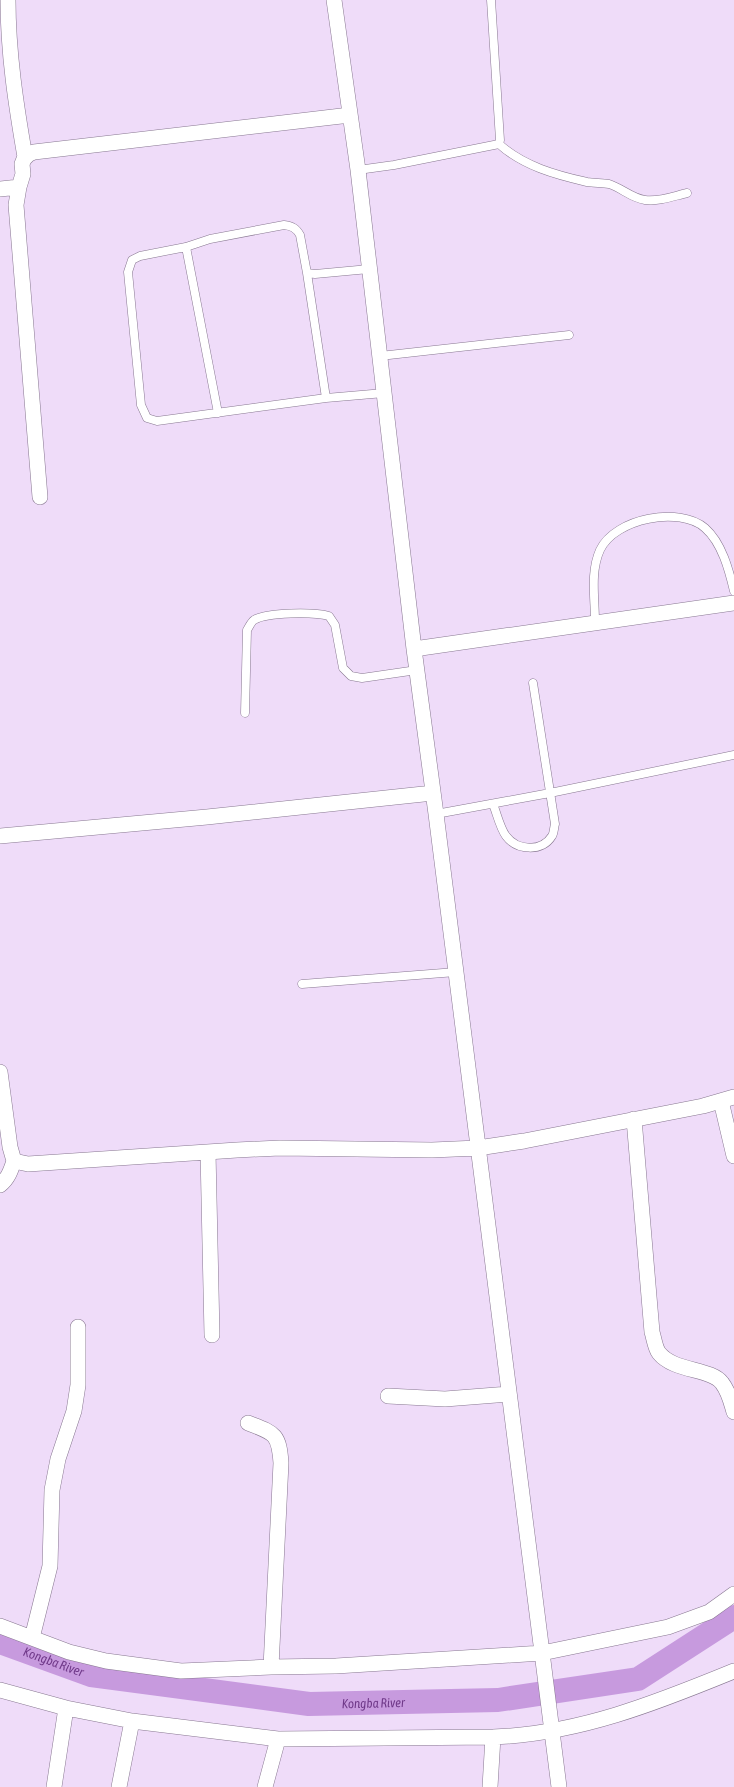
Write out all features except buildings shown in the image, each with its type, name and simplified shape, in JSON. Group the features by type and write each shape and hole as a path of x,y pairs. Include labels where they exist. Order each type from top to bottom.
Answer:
{"street":[{"path":"8,0 4,21 7,83 22,170 16,205 40,497"},
{"path":"334,0 358,170 414,649 559,1787"},
{"path":"0,189 22,170 34,152 350,115"},
{"path":"414,649 734,603"},
{"path":"0,836 207,817 433,793"},
{"path":"0,1072 10,1147 14,1160 7,1177 0,1185"},
{"path":"14,1160 28,1164 280,1148 432,1150 478,1148 518,1142 727,1099 734,1156"},
{"path":"634,1119 652,1332 658,1352 669,1363 708,1375 721,1382 730,1396 734,1412"},
{"path":"208,1152 212,1335"},
{"path":"32,1638 50,1566 52,1490 58,1459 74,1411 78,1385 78,1327"},
{"path":"388,1396 445,1399 509,1394"},
{"path":"248,1423 272,1432 280,1444 281,1463 271,1667"},
{"path":"0,1626 69,1652 106,1661 181,1671 336,1666 542,1653 668,1627 709,1612 734,1594"},
{"path":"0,1690 66,1708 132,1721 278,1740 493,1737 520,1736 591,1723 642,1708 734,1671"},
{"path":"54,1787 66,1708"},
{"path":"119,1787 132,1721"},
{"path":"490,1787 493,1737"},
{"path":"265,1787 278,1740"}],"lane":[{"path":"491,0 500,140 499,144"},
{"path":"358,170 394,165 499,144"},
{"path":"499,144 510,153 531,165 572,178 608,184 634,197 646,200 660,199 687,193"},
{"path":"326,398 307,273 300,235 297,230 291,226 279,225 210,239 186,247 140,256 132,260 128,272 141,405 147,418 157,421 218,414 326,398 384,393"},
{"path":"186,247 218,414"},
{"path":"307,273 316,274 369,269"},
{"path":"380,356 569,336"},
{"path":"595,622 594,567 609,537 630,523 660,517 693,521 705,529 717,543 732,574 734,591"},
{"path":"245,712 247,630 252,621 262,616 318,613 329,616 335,625 343,668 351,676 362,678 417,670"},
{"path":"493,804 506,836 516,846 530,848 545,844 553,835 555,824 533,683"},
{"path":"436,814 550,793 734,755"},
{"path":"302,984 456,972"}],"waterway":[{"name":"Kongba River","path":"0,1642 91,1675 309,1704 498,1700 638,1679 734,1617"}]}
